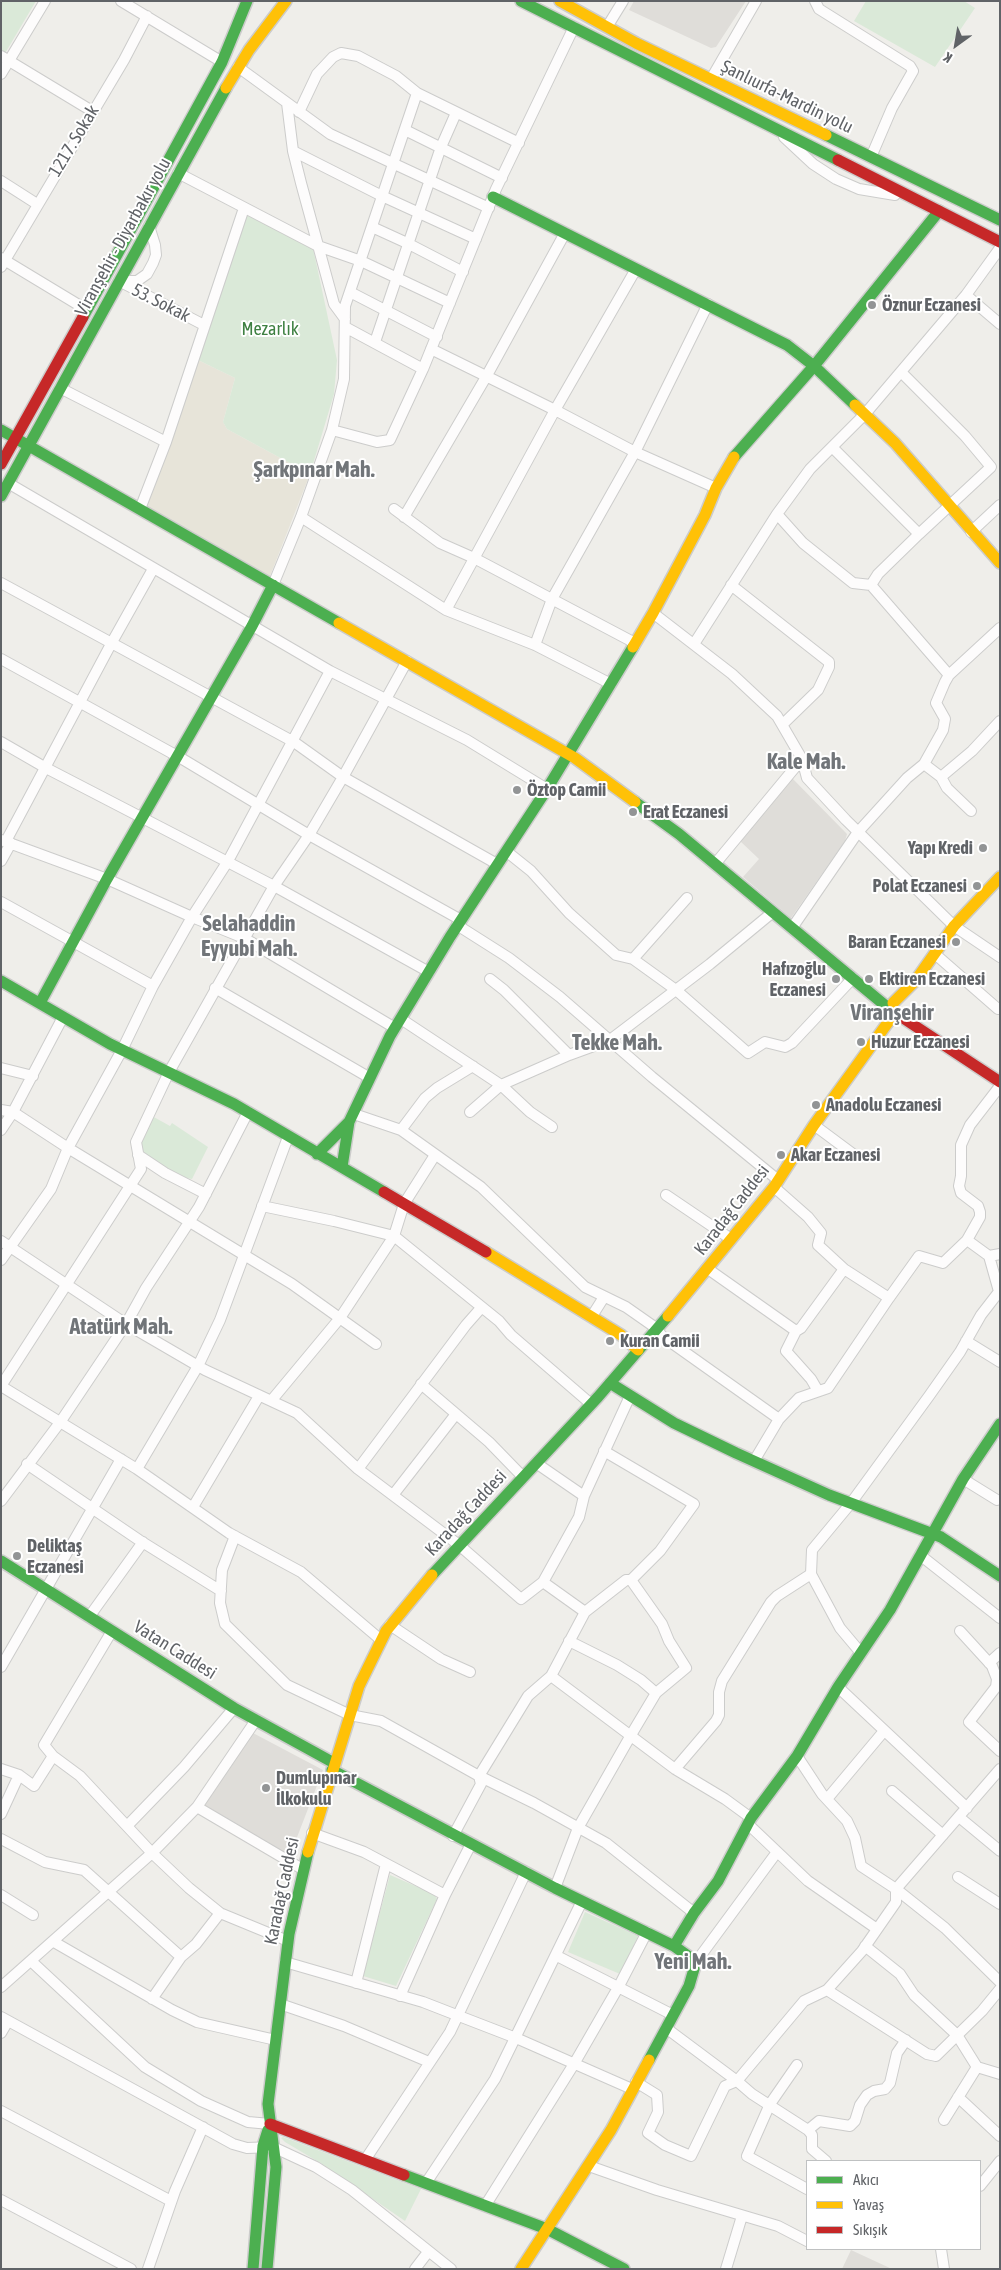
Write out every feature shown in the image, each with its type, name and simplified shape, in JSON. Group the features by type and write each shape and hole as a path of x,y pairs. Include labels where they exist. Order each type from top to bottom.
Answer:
{"main road":[{"name":"Viranşehir - Diyarbakır yolu","path":"1,464 222,62 247,1"},
{"name":"Viranşehir - Diyarbakır yolu","path":"1,496 238,67 273,16 286,1"},
{"path":"521,1 1000,242"},
{"name":"Şanlıurfa-Mardin yolu","path":"560,1 607,27 711,79 1000,220"},
{"path":"491,203 565,233 787,345 814,366 895,443 1000,563"},
{"path":"342,1167 352,1118 398,1023 459,922 547,789 611,684 653,613 705,515 716,488 737,452 814,366 939,211"},
{"path":"1,430 568,753 679,834 853,978 890,1005 900,1004 904,1013 1000,1084"},
{"path":"40,1003 107,879 179,757 273,585"},
{"path":"916,980 904,1013 898,1022 890,1021 885,1013 890,1005 916,980 954,926 1000,877"},
{"path":"1,981 122,1050 248,1112 592,1316 621,1334 638,1350"},
{"name":"Karadağ Caddesi","path":"268,2146 270,2124 268,2104 288,1940 312,1833 359,1686 381,1640 390,1625 459,1545 610,1383 708,1269 776,1183 814,1125 890,1021"},
{"path":"317,1154 352,1118"},
{"path":"610,1383 674,1423 754,1461 851,1503 932,1533 1000,1576"},
{"path":"674,1946 694,1913 718,1881 749,1821 797,1756 838,1687 890,1610 963,1479 999,1426"},
{"name":"Vatan Caddesi","path":"1,1560 88,1617 333,1767 453,1836 554,1888 674,1946 688,1956 693,1966"},
{"path":"521,2269 611,2130 689,1986 694,1969 693,1966"},
{"path":"270,2124 547,2229 623,2269"},
{"path":"253,2269 268,2146"},
{"path":"267,2269 276,2167 268,2146"}],"street":[{"path":"1,74 5,58 44,1"},
{"path":"121,1 222,62"},
{"path":"607,27 622,1"},
{"path":"711,79 756,1"},
{"path":"814,1 819,9 910,66 913,71 892,108 871,157"},
{"name":"1217. Sokak","path":"2,262 124,60 147,16"},
{"path":"332,430 377,442 390,440 423,369 502,178 574,27"},
{"path":"300,112 317,74 333,57 341,53 358,56 396,76 417,93 519,143"},
{"path":"5,58 92,111"},
{"path":"238,67 330,134 430,179 491,203"},
{"path":"273,585 301,517 332,430 344,379 345,306 417,93"},
{"path":"287,103 293,151 334,304 345,323 374,342 423,369"},
{"path":"374,342 398,277 407,243 441,147 456,113"},
{"path":"775,128 796,150 836,178 859,189 912,198"},
{"path":"405,130 502,178"},
{"path":"293,151 382,196 476,239"},
{"path":"178,173 318,246 361,260 450,303"},
{"path":"1,181 37,204"},
{"path":"140,509 166,442 244,208"},
{"path":"119,281 137,281 147,274 156,255 150,226"},
{"path":"372,228 407,243 463,272"},
{"path":"404,517 486,377 565,233"},
{"path":"694,644 777,514 810,469 865,414 966,295 1000,248"},
{"path":"2,262 87,310"},
{"path":"446,610 555,410 636,268"},
{"name":"53. Sokak","path":"119,281 204,325"},
{"path":"350,292 437,336"},
{"path":"966,295 1000,324"},
{"path":"535,645 552,599 635,452 708,304"},
{"path":"431,349 635,452 716,488"},
{"path":"871,585 878,574 991,467 966,436 901,372"},
{"path":"60,388 166,442"},
{"path":"833,448 919,534"},
{"path":"8,483 330,671 467,740 547,789"},
{"path":"971,532 1000,505"},
{"path":"394,509 440,542 635,643"},
{"path":"777,514 803,543 853,583 871,585 950,675"},
{"path":"301,517 446,610 535,645 611,684"},
{"path":"1,861 6,841 110,644 153,569"},
{"path":"1,583 110,644 213,696 294,742 343,777 497,864"},
{"path":"731,585 829,662 829,667 818,690 783,724"},
{"path":"653,613 732,674 777,716 802,759 807,778 858,832 954,926 1000,957"},
{"path":"792,928 858,832 907,778 924,764 943,730 945,719 936,703 950,675 1000,628"},
{"path":"1,659 179,757 459,922 560,997 776,1183 821,1233 818,1245 844,1269 889,1298"},
{"path":"381,1640 301,1572 235,1536 137,1469 1,1386 67,1286 140,1169 136,1142 169,1072 274,886 309,835 343,777 384,698 407,660"},
{"path":"1,1260 6,1244 51,1189 68,1148 122,1050 153,986 192,917 228,862 294,742 330,671"},
{"path":"941,777 972,750 1000,721"},
{"path":"1,742 46,768 274,886 428,972"},
{"path":"715,864 802,759"},
{"path":"924,764 941,777 947,788 971,812"},
{"path":"6,841 107,879 244,938 473,1066 501,1085 530,1112 552,1127"},
{"path":"506,851 531,871 569,913 616,955 632,959 676,990 748,1053 765,1042 785,1047 792,1043 853,978"},
{"path":"632,959 687,898"},
{"path":"1,902 153,986"},
{"path":"470,1112 501,1085 569,1055 610,1040 773,912"},
{"path":"935,954 998,1010"},
{"path":"490,979 504,990 569,1055"},
{"path":"215,988 370,1078"},
{"path":"1,1130 33,1076 63,1017"},
{"path":"401,1130 425,1098 437,1088 473,1066"},
{"path":"1,1068 33,1076"},
{"path":"754,1461 779,1418 799,1398 828,1388 919,1256 944,1263 967,1240 980,1217 980,1212 978,1206 961,1193 959,1186 961,1176 961,1145 970,1126 1000,1084"},
{"path":"1,1110 13,1112 68,1148 244,1254 292,1284 376,1344"},
{"path":"1,1501 5,1487 27,1464 60,1421 126,1324 146,1288 190,1222 248,1112"},
{"path":"352,1118 401,1130 481,1187 585,1287 626,1307 656,1328 669,1342 779,1418"},
{"path":"814,1125 853,1154"},
{"path":"137,1469 198,1366 220,1320 288,1137"},
{"path":"138,1155 165,1173 206,1194"},
{"path":"271,1401 340,1318 394,1236 404,1204 435,1155"},
{"path":"666,1195 731,1239"},
{"path":"262,1206 394,1236 449,1280 591,1404"},
{"path":"861,1653 840,1628 811,1574 812,1550 851,1503 929,1396 981,1315 999,1294 989,1256 967,1240"},
{"path":"6,1244 126,1324 198,1366 297,1414 358,1469 459,1545 521,1600 543,1582 579,1517 584,1496 630,1396"},
{"path":"989,1256 1000,1254"},
{"path":"708,1269 796,1331"},
{"path":"818,1391 811,1379 786,1351 796,1331 801,1328 844,1269"},
{"path":"592,1316 604,1297"},
{"path":"358,1469 466,1325 481,1308"},
{"path":"966,1341 1000,1362"},
{"path":"421,1384 489,1442 523,1477"},
{"path":"193,1507 259,1396"},
{"path":"393,1495 456,1414"},
{"path":"453,1836 481,1784 479,1776 528,1696 551,1676 585,1612 626,1580 631,1580 660,1551 694,1504 604,1451"},
{"path":"1,1667 94,1509 121,1459"},
{"path":"536,1463 584,1496"},
{"path":"27,1464 143,1542 221,1591"},
{"path":"963,1479 997,1500"},
{"path":"235,1536 222,1570 220,1603 225,1624 287,1685 350,1715 381,1721 479,1776 534,1803 606,1843 694,1913"},
{"path":"88,1617 143,1542"},
{"path":"920,1555 1000,1618"},
{"path":"675,1769 716,1721 719,1715 718,1692 722,1680 771,1602 811,1574"},
{"path":"554,1888 578,1828 656,1693 686,1668 669,1641 662,1624 631,1580"},
{"path":"543,1582 585,1612"},
{"path":"390,1625 442,1660 470,1672"},
{"path":"112,1631 44,1744 53,1756 80,1776 152,1853 189,1888 220,1913 288,1940"},
{"path":"960,1631 989,1663 997,1679 996,1687 969,1722 1000,1751"},
{"path":"570,1641 618,1665 641,1680 656,1693"},
{"path":"989,1663 1000,1652"},
{"path":"551,1676 675,1769 725,1799 808,1881 877,1929"},
{"path":"838,1687 967,1808"},
{"path":"127,1826 184,1767 234,1708"},
{"path":"1,1987 54,1942 152,1853 197,1807 256,1720"},
{"path":"827,1799 884,1731"},
{"path":"1,1770 19,1775 34,1786 53,1756"},
{"path":"797,1756 827,1799 846,1821 856,1838 862,1866 896,1888 945,1928 1000,1982"},
{"path":"285,1962 400,1996 459,2016 516,2038 574,2064 657,2095 658,2112 648,2133 665,2145 691,2156 725,2086 737,2081 804,2001 827,1990 865,1946 896,1902 896,1888 1000,1769"},
{"path":"1,1814 19,1775"},
{"path":"892,1791 943,1835"},
{"path":"197,1807 304,1870"},
{"path":"959,1817 1000,1851"},
{"path":"312,1833 364,1852 445,1895"},
{"path":"1,1839 45,1862 84,1870 181,1957"},
{"path":"400,1996 445,1895 471,1844"},
{"path":"693,1966 777,1852"},
{"path":"356,1983 386,1864"},
{"path":"365,2160 459,2016 526,1872"},
{"path":"958,1877 1000,1904"},
{"path":"1,1896 33,1915"},
{"path":"426,2183 495,2079 557,1956 582,1901"},
{"path":"152,1998 181,1957 196,1944 220,1913"},
{"path":"485,2206 574,2064 619,1986 647,1932"},
{"path":"54,1942 197,2022 276,2040"},
{"path":"865,1946 900,1974 914,1995 957,2035 976,2067 1000,2074"},
{"path":"557,1956 673,2015"},
{"path":"31,1961 145,2067 201,2102 248,2122 270,2124"},
{"path":"827,1990 927,2054 936,2056 982,2011 1000,1989"},
{"path":"280,2004 344,2026 429,2062"},
{"path":"1,2033 5,2019 233,2144 247,2148 268,2146 316,2167 352,2190 451,2269"},
{"path":"666,2028 752,2094 808,2130 812,2135 812,2149 825,2160"},
{"path":"808,2130 819,2121 850,2126 855,2121 860,2104 867,2095 874,2091 885,2089 890,2083 897,2053 906,2040"},
{"path":"796,2065 770,2104 747,2156 806,2188"},
{"path":"944,2120 976,2067"},
{"path":"958,2096 1000,2136"},
{"path":"1,2111 171,2201"},
{"path":"148,2269 171,2201 203,2128"},
{"path":"981,2185 1000,2161"},
{"path":"589,2166 657,2190 778,2226 806,2240"},
{"path":"1,2200 132,2269"},
{"path":"726,2269 742,2216"},
{"path":"941,2250 944,2269"},
{"path":"415,2269 428,2252"}],"shaded area":[{"path":"634,1 746,1 716,47 711,48 629,10"},
{"path":"196,359 235,378 223,422 227,429 310,474 270,576 146,506"},
{"path":"791,777 847,834 845,841 791,918 743,877 759,859 740,841"},
{"name":"Dumlupınar İlkokulu","path":"253,1733 323,1770 289,1858 203,1806"},
{"path":"851,2250 892,2269 842,2269"}],"green space":[{"path":"1,1 36,1 4,55 1,54"},
{"path":"866,1 964,1 975,8 935,67 854,21"},
{"name":"Mezarlık","path":"247,215 313,248 337,360 334,394 310,474 227,429 223,422 235,378 196,359"},
{"path":"152,1116 170,1126 172,1123 208,1147 192,1179 182,1177 147,1159 140,1139"},
{"path":"390,1875 434,1894 437,1899 396,1986 363,1976"},
{"path":"585,1912 638,1936 620,1974 568,1952"},
{"path":"283,2137 421,2189 405,2221 322,2164 285,2142 281,2138"}],"traffic: fast":[{"path":"83,317 222,62 247,1"},
{"path":"521,1 838,160"},
{"path":"1,496 226,88"},
{"path":"826,135 1000,220"},
{"path":"493,197 787,345 814,366 855,405"},
{"path":"734,457 814,366 939,211"},
{"path":"1,430 339,623"},
{"path":"40,1003 107,879 252,626 273,585"},
{"path":"342,1167 349,1122 390,1036 450,937 547,789 633,647"},
{"path":"635,802 679,834 887,1007"},
{"path":"1,981 110,1044 234,1104 384,1192"},
{"path":"317,1154 349,1122"},
{"path":"432,1575 598,1397 668,1316"},
{"path":"610,1383 674,1423 736,1453 829,1495 941,1537 1000,1576"},
{"path":"674,1946 694,1913 718,1881 751,1818 797,1756 838,1687 890,1610 963,1479 1000,1424"},
{"path":"1,1561 234,1708 334,1763"},
{"path":"332,1770 555,1888 674,1946 688,1956 694,1969 689,1986 649,2060"},
{"path":"267,2269 276,2167 268,2104 289,1934 308,1852"},
{"path":"253,2269 263,2146 268,2130"},
{"path":"404,2175 547,2229 624,2269"}],"traffic: slow":[{"path":"226,88 249,50 286,1"},
{"path":"560,1 636,43 826,135"},
{"path":"855,405 895,443 1000,563"},
{"path":"633,647 653,613 705,515 716,488 734,457"},
{"path":"339,623 575,758 635,802"},
{"path":"893,1003 916,980 954,926 1000,877"},
{"path":"668,1316 774,1187 814,1125 889,1021"},
{"path":"486,1252 621,1335 638,1350"},
{"path":"308,1852 359,1686 386,1631 432,1575"},
{"path":"521,2269 611,2130 649,2060"}],"traffic: jam":[{"path":"838,160 1000,242"},
{"path":"1,464 83,317"},
{"path":"903,1018 1000,1082"},
{"path":"384,1192 486,1252"},
{"path":"270,2124 404,2175"}],"place":[{"name":"Öznur Eczanesi","path":"872,305"},
{"name":"Öztop Camii","path":"517,790"},
{"name":"Erat Eczanesi","path":"633,812"},
{"name":"Yapı Kredi","path":"983,848"},
{"name":"Polat Eczanesi","path":"977,886"},
{"name":"Baran Eczanesi","path":"956,942"},
{"name":"Hafızoğlu Eczanesi","path":"836,979"},
{"name":"Ektiren Eczanesi","path":"869,979"},
{"name":"Huzur Eczanesi","path":"861,1042"},
{"name":"Anadolu Eczanesi","path":"816,1105"},
{"name":"Akar Eczanesi","path":"781,1155"},
{"name":"Kuran Camii","path":"610,1341"},
{"name":"Deliktaş Eczanesi","path":"17,1556"},
{"name":"Dumlupınar İlkokulu","path":"266,1788"}],"district":[{"name":"Şarkpınar Mah.","path":"314,470"},
{"name":"Kale Mah.","path":"806,762"},
{"name":"Selahaddin Eyyubi Mah.","path":"249,936"},
{"name":"Viranşehir","path":"892,1013"},
{"name":"Tekke Mah.","path":"617,1043"},
{"name":"Atatürk Mah.","path":"121,1327"},
{"name":"Yeni Mah.","path":"693,1962"}]}
